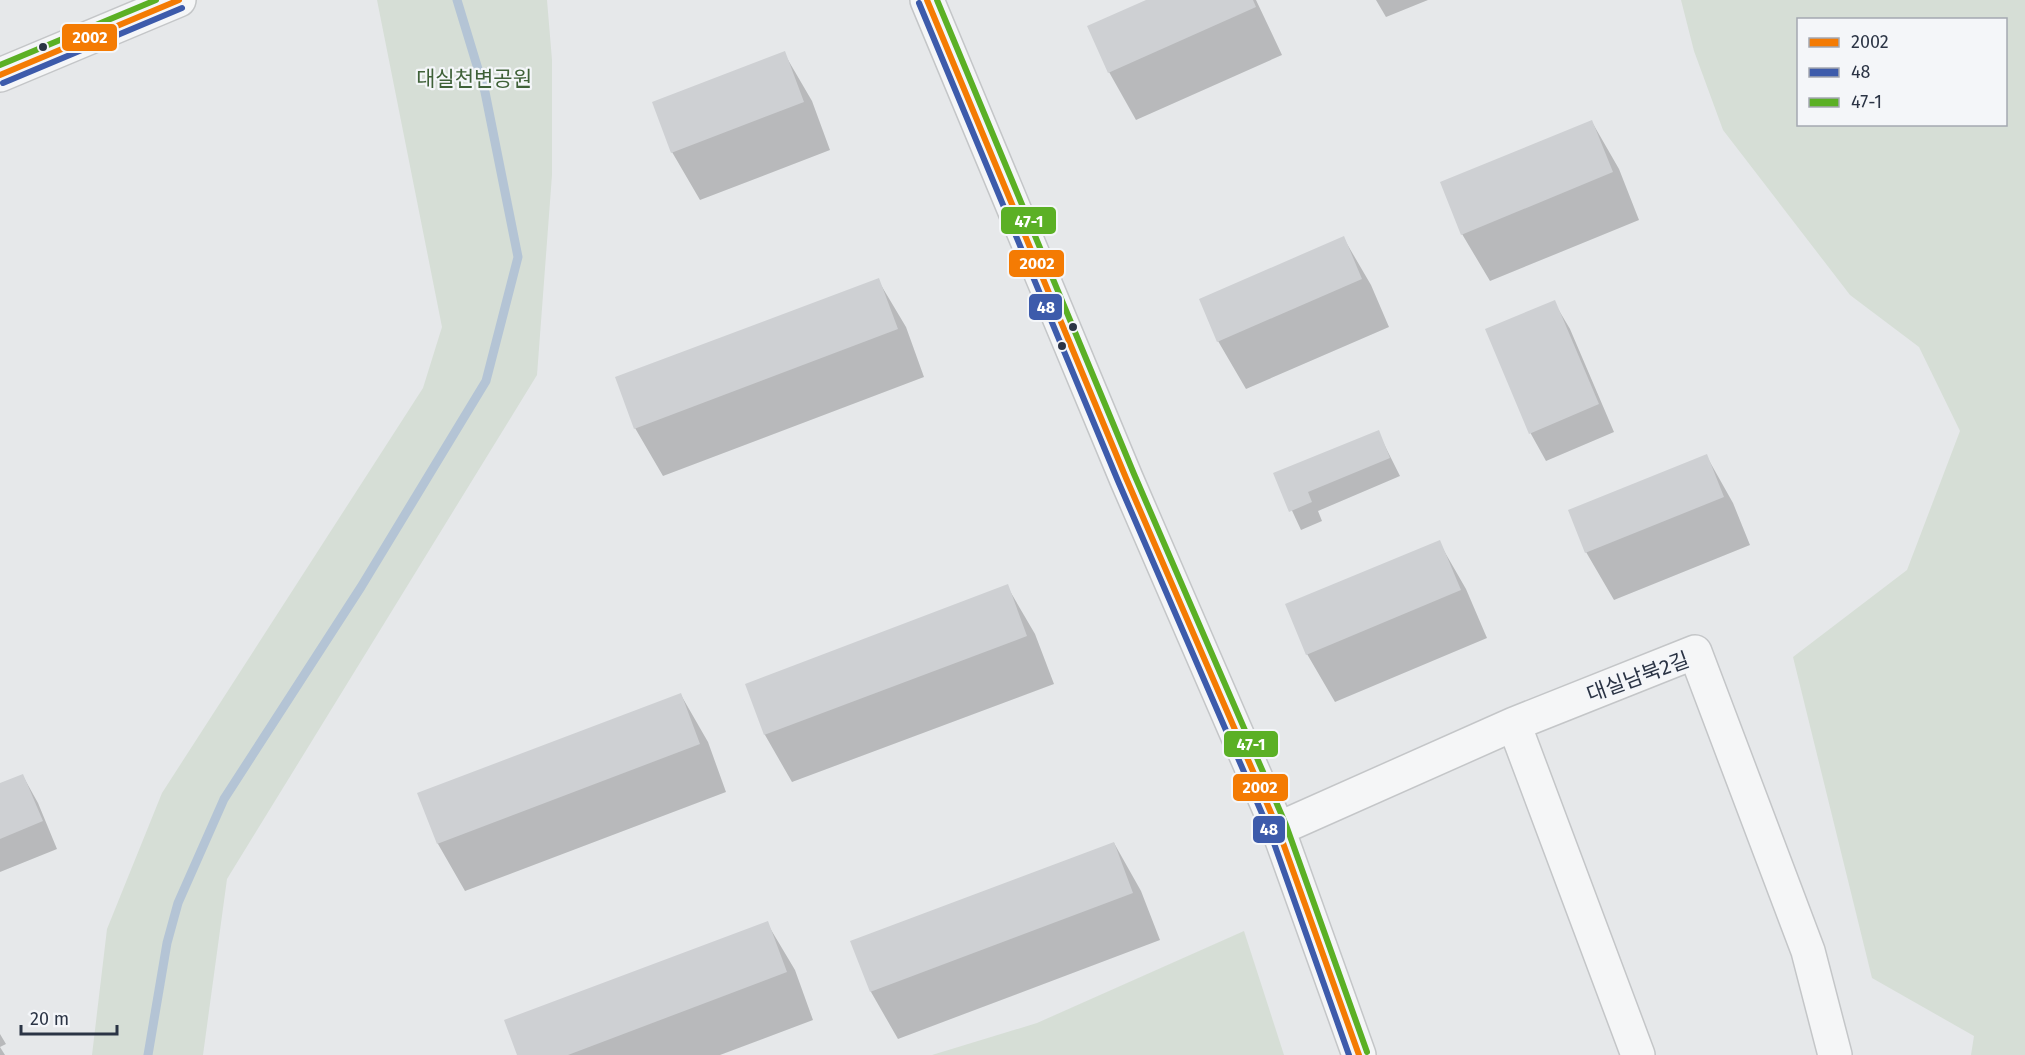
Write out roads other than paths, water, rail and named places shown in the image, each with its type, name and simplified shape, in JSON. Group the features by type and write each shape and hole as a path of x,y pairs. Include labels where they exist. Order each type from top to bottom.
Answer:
{"street":[{"path":"0,75 179,0"},
{"path":"927,0 1126,478 1278,829 1359,1055"},
{"name":"대실남북2길","path":"1514,724 1695,652 1808,951 1835,1055"},
{"path":"1278,829 1514,724 1638,1055"}],"waterway":[{"path":"148,1055 167,943 178,903 224,799 361,587 486,381 518,257 485,92 457,0"}],"park label":[{"name":"대실천변공원","path":"474,79"}]}
